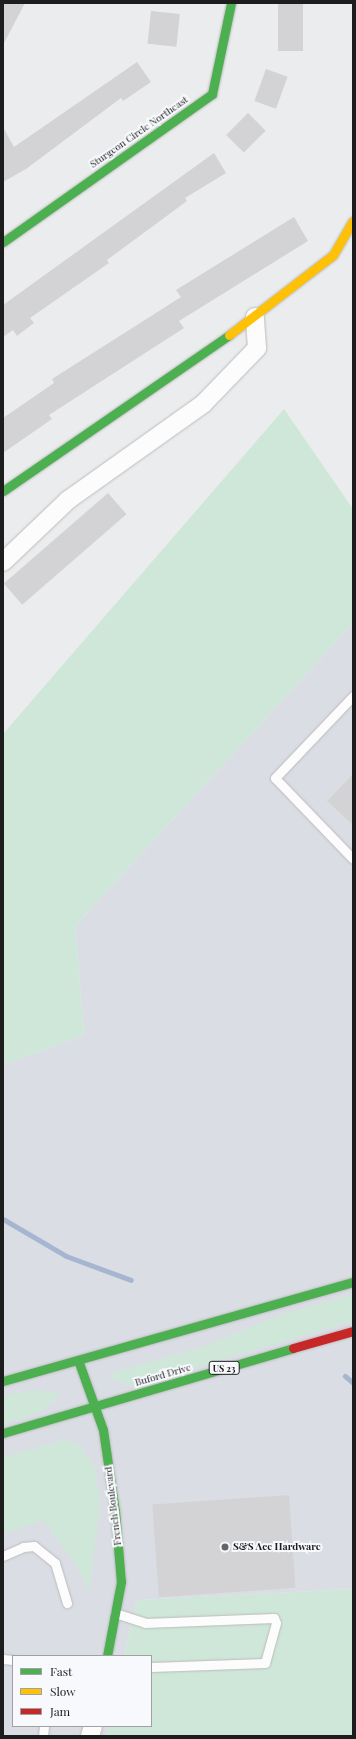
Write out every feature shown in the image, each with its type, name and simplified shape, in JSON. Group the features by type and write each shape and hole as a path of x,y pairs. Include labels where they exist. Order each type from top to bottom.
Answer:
{"main road":[{"name":"Sturgeon Circle Northeast","path":"3,242 212,94 231,3"},
{"path":"3,491 255,317 333,255 353,221"},
{"path":"3,1381 353,1282"},
{"name":"Buford Drive","path":"3,1433 353,1331"},
{"name":"French Boulevard","path":"78,1360 95,1406 115,1511 121,1582 107,1655"}],"street":[{"path":"3,562 68,500 203,404 257,348 255,317"}],"lane":[{"path":"353,696 275,778 353,859"},
{"path":"3,1556 23,1547 34,1546 55,1563 67,1603"},
{"path":"115,1613 145,1623 274,1618 276,1623 265,1663 152,1666"}],"shaded area":[{"path":"353,623 353,1589 137,1600 124,1655 12,1655 12,1727 109,1727 106,1736 3,1736 3,1065 84,1035 75,926"}],"green space":[{"path":"284,409 353,509 353,623 75,926 84,1035 3,1065 3,734"},
{"path":"353,1294 353,1321 132,1386 109,1378 112,1373 202,1347 280,1315"},
{"path":"35,1390 57,1392 58,1398 38,1413 3,1424 3,1396"},
{"path":"65,1440 77,1443 95,1467 100,1507 89,1591 77,1566 43,1520 3,1534 3,1457"},
{"path":"353,1589 353,1736 106,1736 109,1727 152,1727 152,1655 124,1655 137,1600"}],"building":[{"path":"3,3 25,3 3,45"},
{"path":"278,3 303,3 303,51 278,51"},
{"path":"151,11 180,14 176,47 148,44"},
{"path":"137,62 151,82 123,101 121,98 26,169 3,182 3,127 14,147"},
{"path":"266,69 288,77 276,109 254,101"},
{"path":"248,113 266,131 244,153 226,135"},
{"path":"214,153 226,173 185,198 187,201 107,260 109,263 30,318 34,323 17,336 13,330 3,337 3,305"},
{"path":"294,217 308,241 179,321 184,328 49,415 52,419 3,453 3,418 54,383 52,379 181,297 176,290"},
{"path":"108,493 126,514 22,605 4,584"},
{"path":"353,774 353,825 327,801"},
{"name":"S&S Ace Hardware","path":"289,1495 295,1588 159,1597 152,1505"}],"waterway":[{"path":"3,1219 66,1256 131,1280"},
{"path":"345,1376 353,1383"}],"traffic: fast":[{"path":"3,242 212,94 231,3"},
{"path":"3,491 229,335"},
{"path":"3,1381 353,1282"},
{"path":"3,1433 293,1348"},
{"path":"78,1360 103,1430 115,1511 121,1582 107,1655"}],"traffic: slow":[{"path":"229,335 333,255 353,221"}],"traffic: jam":[{"path":"293,1348 353,1331"}],"place":[{"name":"S&S Ace Hardware","path":"225,1547"}]}
